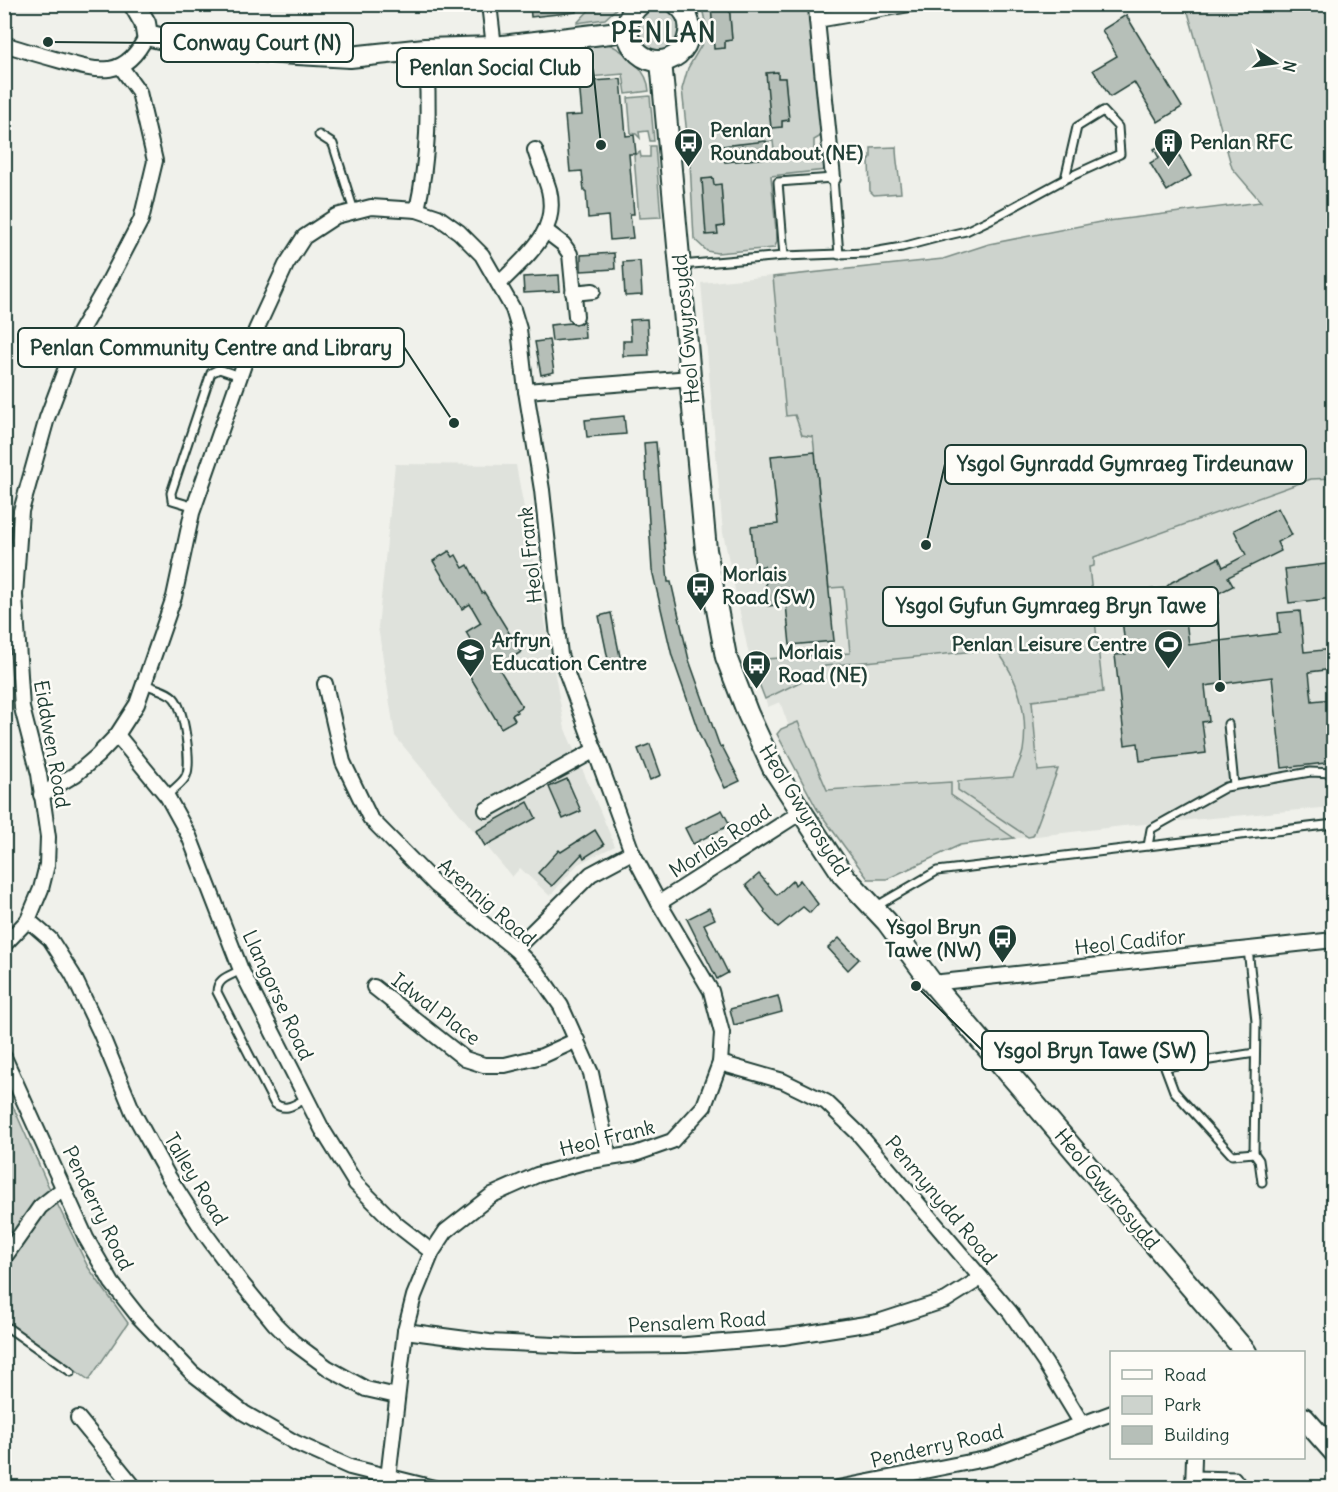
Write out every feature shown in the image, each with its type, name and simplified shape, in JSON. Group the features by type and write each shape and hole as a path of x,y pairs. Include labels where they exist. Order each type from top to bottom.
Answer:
{"street":[{"path":"5,46 91,70 106,71 121,67 140,51 147,35 145,23 134,4"},
{"path":"489,4 494,47"},
{"path":"640,4 632,13 627,31 629,40 642,56 661,61 680,52 689,34 689,24 677,4"},
{"path":"816,4 833,178"},
{"path":"817,20 910,4"},
{"path":"147,35 168,40 280,53 350,57 425,49 494,47 627,31"},
{"path":"417,210 424,178 428,140 429,92 425,49"},
{"name":"Heol Gwyrosydd","path":"661,61 706,550 726,657 748,714 773,768 843,875 887,922 932,983 1244,1351"},
{"name":"Eiddwen Road","path":"4,945 28,920 47,865 48,837 40,795 39,774 22,708 15,595 21,511 47,418 79,333 141,220 155,161 139,92 121,67"},
{"path":"499,285 546,231 551,207 549,190 535,150"},
{"name":"Heol Frank","path":"40,795 76,774 117,735 137,704 174,597 195,507 240,376 264,312 286,265 304,237 336,216 371,207 417,210 438,217 459,232 482,255 513,309 519,329 526,391 542,490 560,655 632,852 711,991 722,1033 720,1063 704,1106 672,1141 635,1155 609,1157 537,1175 492,1195 446,1231 432,1252 414,1296 405,1331 388,1478"},
{"path":"546,231 563,244 570,254 576,316"},
{"path":"573,293 592,291"},
{"path":"526,391 691,378"},
{"name":"Arennig Road","path":"326,684 343,762 370,818 436,885 515,949 538,974 561,1006 591,1073 609,1157"},
{"name":"Llangorse Road","path":"117,735 167,796 189,836 241,970 305,1099 356,1184 396,1224 432,1252"},
{"path":"486,810 595,750"},
{"name":"Morlais Road","path":"659,903 801,812"},
{"path":"515,949 591,874 632,852"},
{"name":"Talley Road","path":"28,920 50,939 73,975 101,1034 133,1112 168,1176 204,1232 243,1285 287,1336 319,1362 366,1389 397,1396"},
{"name":"Heol Cadifor","path":"932,983 1334,940"},
{"name":"Idwal Place","path":"374,987 465,1059 484,1065 505,1065 542,1056 577,1040"},
{"name":"Penderry Road","path":"4,1057 86,1238 112,1283 138,1316 192,1373 244,1413 296,1443 350,1467 434,1488"},
{"name":"Penmynydd Road","path":"720,1063 783,1081 826,1102 858,1133 1010,1312 1045,1363 1082,1424"},
{"path":"4,1258 40,1207 64,1188"},
{"name":"Pensalem Road","path":"405,1331 489,1342 576,1346 686,1345 783,1337 878,1322 946,1300 981,1278"},
{"name":"Penderry Road","path":"838,1488 990,1458 1110,1414"},
{"path":"78,1418 135,1488"},
{"path":"1305,1419 1334,1452"},
{"path":"1194,1459 1194,1481"}],"lane":[{"path":"681,265 784,256 840,255 902,247 966,231 1011,210 1065,179 1120,154 1118,127 1103,111 1077,127 1065,179"},
{"path":"319,135 333,144 354,212"},
{"path":"784,256 778,182 833,178 840,255"},
{"path":"195,507 172,500 171,493 211,373 219,369 240,376"},
{"path":"144,684 176,699 181,713 189,768 185,779 167,796"},
{"path":"1228,724 1234,785"},
{"path":"1148,846 1151,826 1226,787 1310,772 1334,773"},
{"path":"872,908 937,871 1334,824"},
{"path":"1248,949 1256,1021 1254,1154 1259,1160 1262,1182"},
{"path":"241,970 221,980 217,985 217,993 274,1103 279,1108 287,1108 305,1099"},
{"path":"1254,1154 1232,1155 1174,1091 1165,1067 1255,1053"},
{"path":"4,1325 71,1372"},
{"path":"1194,1481 1236,1476 1245,1488"}],"shaded area":[{"path":"1100,222 1311,478 1333,478 1333,807 1123,826 960,845 887,879 868,879 817,809 777,734 781,729 789,727 780,702 768,707 750,660 723,533 701,283 943,259 989,244"},
{"name":"Arfryn Education Centre","path":"395,464 516,465 565,729 615,846 578,864 550,896 520,868 512,877 395,736 378,627"}],"green space":[{"path":"594,5 620,5 605,19 577,23"},
{"path":"657,5 672,9 683,29 673,49 658,53 642,46 636,32 641,16"},
{"path":"699,5 711,5 715,48 725,48 725,41 732,40 729,5 812,5 822,129 821,136 814,140 814,155 825,158 826,170 771,176 777,242 774,248 717,253 707,251 694,239 690,162 682,89 688,68 702,44 706,26 702,8","holes":["777,72 778,78 785,78 789,120 782,121 782,127 771,128 767,73","773,141 774,150 767,151 767,158 725,162 724,156 717,156 716,147","713,178 714,185 721,185 724,226 717,227 717,234 702,180"]},
{"path":"1186,5 1333,5 1333,478 1311,479 1094,557 1094,566 1089,567 1103,692 1032,701 1038,771 1058,769 1033,836 1028,837 958,790 958,781 1013,777 1022,754 1024,724 1020,697 1004,660 996,649 825,666 814,675 765,699 750,660 850,653 844,587 829,588 813,437 802,435 795,415 786,416 773,277 943,259 989,244 1100,222 1261,202 1232,168"},
{"path":"609,44 623,52 641,69 649,91 626,94 623,74 589,77 586,46"},
{"path":"650,96 654,141 650,141 648,131 639,132 640,138 631,133 628,98"},
{"path":"650,146 655,146 661,217 639,218 634,156 640,152 641,157 650,157"},
{"path":"896,147 901,193 874,195 870,191 871,148"},
{"path":"798,722 827,790 951,782 951,795 1014,838 960,845 887,879 868,879 817,809 777,734 781,729"},
{"path":"4,1086 47,1183 88,1267 128,1323 89,1380 5,1322"}],"building":[{"path":"530,4 576,4 576,12 531,17"},
{"path":"711,4 729,4 732,40 725,41 725,48 714,49"},
{"path":"1126,15 1182,107 1158,122 1134,82 1110,97 1093,70 1117,56 1102,30"},
{"path":"778,72 778,78 785,78 789,120 782,121 782,127 771,128 766,73"},
{"path":"621,79 626,136 634,135 636,154 629,154 634,214 630,214 633,238 610,240 608,216 588,218 582,171 570,172 565,116 582,115 579,82"},
{"name":"Penlan RFC","path":"1170,140 1191,176 1167,191 1150,163 1159,158 1154,149"},
{"path":"766,141 767,158 725,162 723,146"},
{"path":"713,178 714,185 721,184 724,226 717,227 718,234 706,235 702,179"},
{"path":"614,253 615,269 581,271 581,255"},
{"path":"640,261 642,295 625,296 623,262"},
{"path":"559,275 560,291 524,293 523,277"},
{"path":"647,319 649,355 623,356 623,341 631,341 630,320"},
{"path":"584,322 585,338 552,341 550,325 571,323 576,325"},
{"path":"549,340 554,372 541,375 535,342"},
{"path":"624,416 626,434 587,437 585,420"},
{"path":"656,442 668,582 671,582 689,660 720,747 722,746 740,781 725,788 700,736 672,656 652,570 644,443"},
{"path":"815,452 834,641 790,645 786,604 768,606 764,566 755,567 751,527 778,524 771,456"},
{"path":"1278,508 1292,535 1277,542 1281,551 1228,577 1233,586 1215,595 1219,603 1186,620 1189,645 1280,633 1278,613 1300,611 1304,652 1334,649 1334,669 1309,672 1312,701 1332,699 1334,762 1282,768 1272,677 1205,686 1209,721 1202,722 1206,753 1140,761 1138,743 1125,745 1115,655 1126,654 1119,593 1165,588 1172,582 1219,558 1223,567 1246,555 1234,530"},
{"path":"449,551 453,557 456,555 463,568 468,565 482,593 484,592 521,652 498,667 522,706 512,715 515,720 501,728 465,668 481,658 466,632 481,623 470,604 462,609 433,561"},
{"path":"1334,563 1334,598 1289,603 1285,569"},
{"path":"611,613 622,666 610,669 599,616"},
{"path":"650,744 661,775 650,780 638,749"},
{"path":"567,779 581,811 563,819 549,787"},
{"path":"528,802 536,818 485,846 476,831"},
{"path":"722,810 730,825 693,844 685,828"},
{"path":"595,830 604,845 584,858 582,854 552,886 538,873 559,850 561,852"},
{"path":"759,874 777,895 793,880 795,885 800,880 818,904 810,913 803,907 778,927 764,912 765,910 746,885"},
{"path":"709,908 715,919 704,924 728,973 717,979 687,919"},
{"path":"839,938 859,959 848,970 828,948"},
{"path":"778,996 782,1012 734,1025 730,1009"}],"place":[{"name":"Conway Court (N)","path":"48,42"},
{"name":"Penlan Social Club","path":"601,145"},
{"name":"Penlan Roundabout (NE)","path":"689,168"},
{"name":"Penlan RFC","path":"1169,168"},
{"name":"Penlan Community Centre and Library","path":"454,423"},
{"name":"Ysgol Gynradd Gymraeg Tirdeunaw","path":"926,545"},
{"name":"Morlais Road (SW)","path":"701,612"},
{"name":"Penlan Leisure Centre","path":"1168,670"},
{"name":"Arfryn Education Centre","path":"471,678"},
{"name":"Ysgol Gyfun Gymraeg Bryn Tawe","path":"1220,687"},
{"name":"Morlais Road (NE)","path":"757,690"},
{"name":"Ysgol Bryn Tawe (NW)","path":"1002,964"},
{"name":"Ysgol Bryn Tawe (SW)","path":"916,986"}],"district":[{"name":"PENLAN","path":"664,33"}]}
